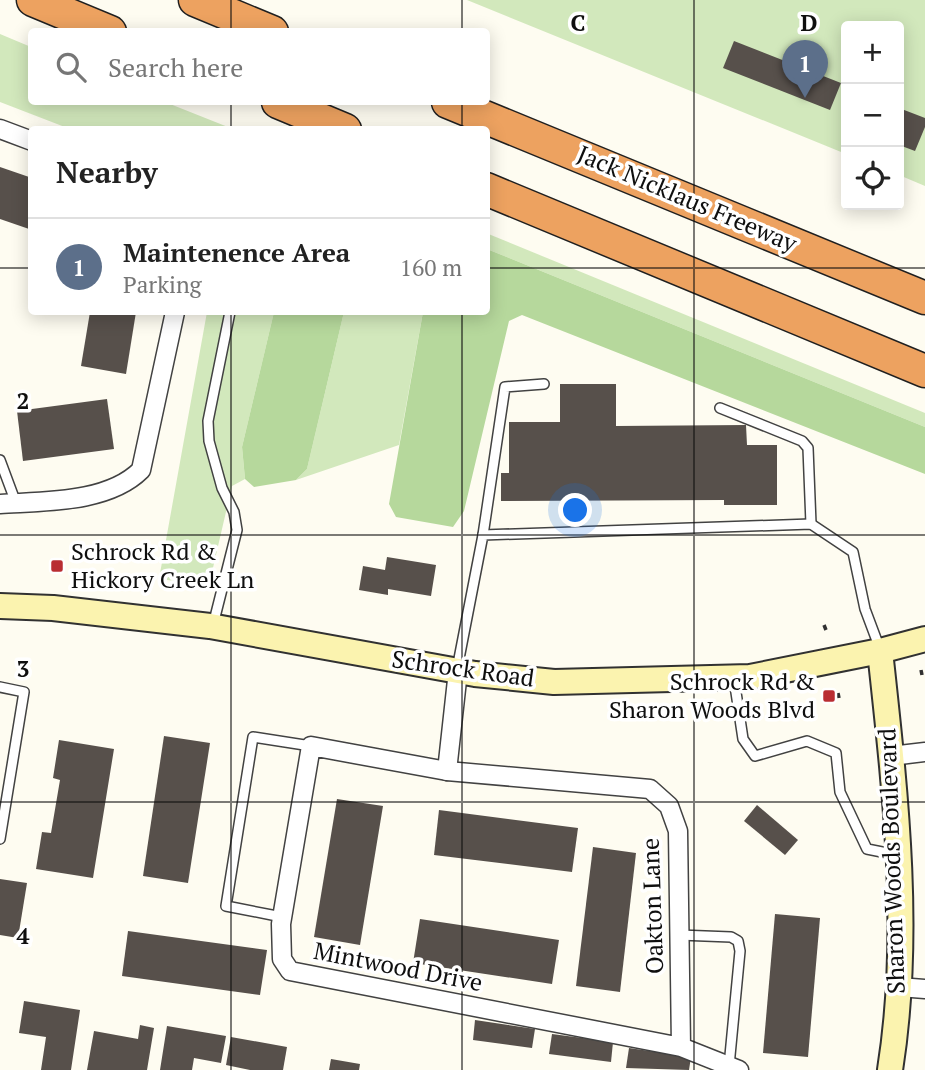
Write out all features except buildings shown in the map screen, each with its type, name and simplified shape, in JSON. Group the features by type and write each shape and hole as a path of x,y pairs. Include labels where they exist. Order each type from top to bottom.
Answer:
{"highway":[{"path":"33,0 100,28"},
{"path":"195,0 262,28"},
{"path":"285,105 335,126"},
{"name":"Jack Nicklaus Freeway","path":"455,105 925,298"},
{"path":"490,191 925,371"}],"main road":[{"name":"Schrock Road","path":"0,606 53,608 212,626 457,671 554,682 734,677 880,651 925,639"},
{"name":"Sharon Woods Boulevard","path":"880,651 891,756 897,855 899,988 890,1070"}],"street":[{"path":"0,129 28,140"},
{"path":"16,503 96,493 129,482 141,470 174,315"},
{"path":"447,771 457,671"},
{"name":"Oakton Lane","path":"311,746 447,771 650,789 669,806 678,831 681,1047"},
{"name":"Mintwood Drive","path":"311,746 282,917 280,947 290,971 681,1047"},
{"path":"891,756 925,752"},
{"path":"899,988 925,989"},
{"path":"681,1047 734,1068"}],"lane":[{"path":"212,626 237,530 234,512 222,488 209,441 208,421 229,315"},
{"path":"457,671 483,535 505,387 544,384"},
{"path":"720,408 802,441 808,448 811,524"},
{"path":"0,460 16,503"},
{"path":"483,535 811,524 853,552 865,609 880,651"},
{"path":"734,677 743,739 755,756 807,741 836,753 840,793 867,849 897,855"},
{"path":"0,687 24,692 0,839"},
{"path":"282,917 226,905 253,737 311,746"},
{"path":"679,934 730,937 738,941 740,951 734,1068"}],"green space":[{"path":"467,0 925,0 925,186 904,177 904,21 841,21 841,152"},
{"path":"0,34 28,46 28,105 173,105 225,126 62,126 0,102"},
{"path":"490,235 925,413 925,427 490,250"},
{"path":"490,250 925,427 925,474 522,315 509,321 464,511 453,527 396,517 389,504 422,315 490,315"},
{"path":"206,315 273,315 242,447 245,479 232,486 209,585 159,579"},
{"path":"273,315 343,315 307,469 296,480 254,487 245,479 242,447"},
{"path":"343,315 422,315 399,445 296,480 307,469"}],"place":[{"name":"Maintenence Area","path":"805,98"},
{"name":"Schrock Rd & Hickory Creek Ln","path":"57,566"},
{"name":"Schrock Rd & Sharon Woods Blvd","path":"829,696"}]}
